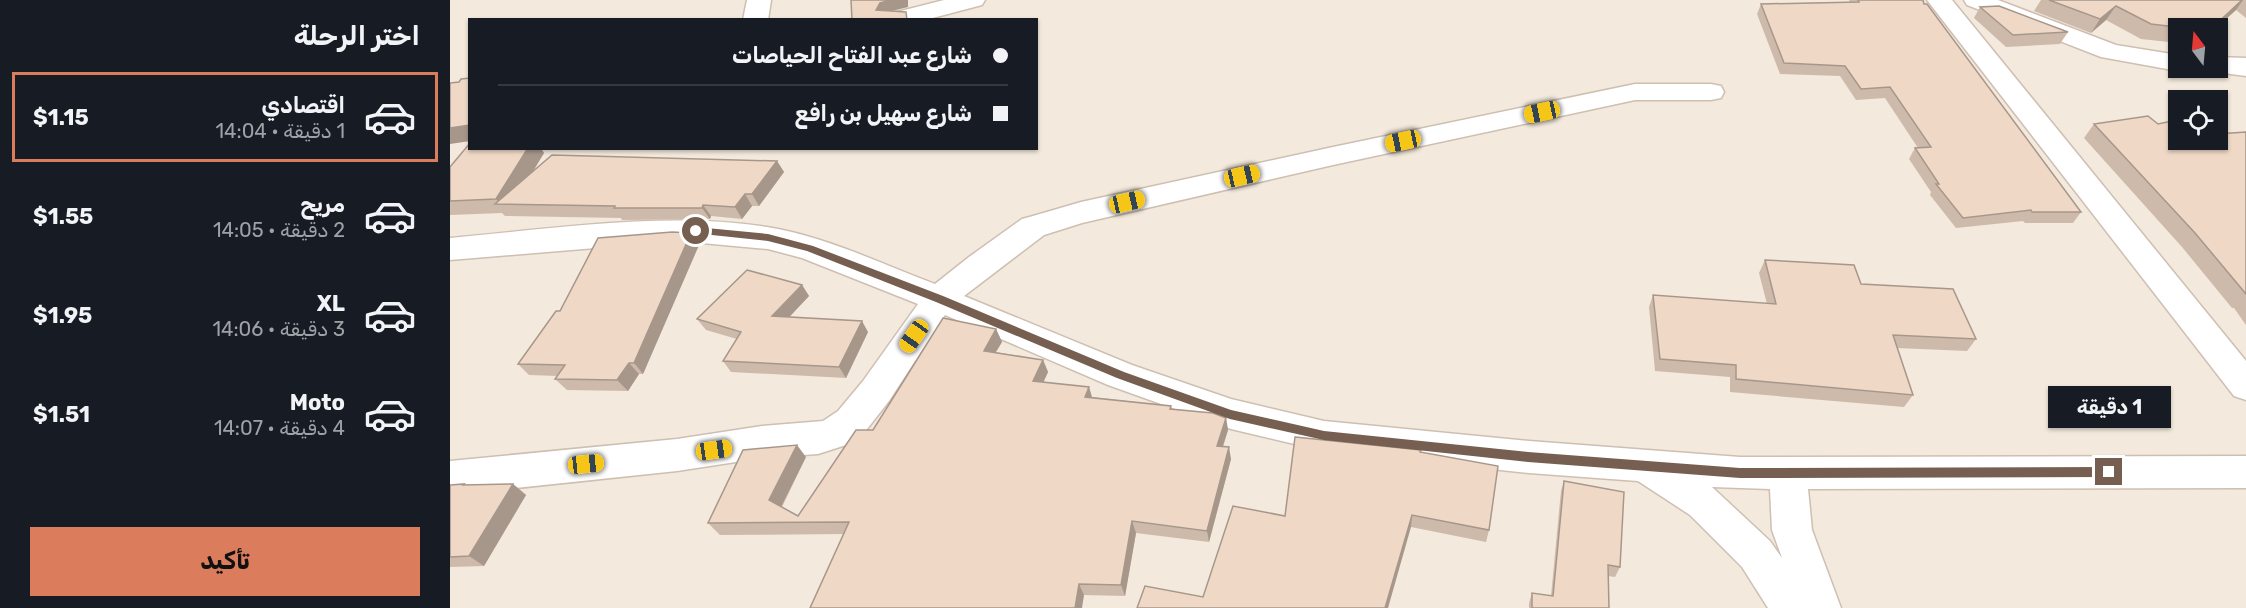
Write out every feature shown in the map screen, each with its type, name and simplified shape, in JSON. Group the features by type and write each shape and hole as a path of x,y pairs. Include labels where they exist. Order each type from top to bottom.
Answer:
{"street":[{"path":"756,18 759,0"},
{"path":"902,18 973,0"},
{"path":"1939,0 2246,386"},
{"path":"1976,0 2110,52 2168,61"},
{"path":"450,478 677,455 762,442 818,438 833,434 851,422 876,391 939,299 980,265 1033,227 1082,213 1333,156 1635,92 1711,92"},
{"path":"450,249 680,230 712,231 768,238 810,249 939,299 1110,371 1230,414 1324,436 1528,457 1740,473 2246,472"},
{"path":"1646,466 1704,503 1756,554 1792,608"},
{"path":"1788,473 1792,530 1820,608"}],"shaded area":[{"path":"450,0 2246,0 2246,608 450,608"}],"building":[{"path":"851,0 891,0 880,3 876,10 906,12 907,18 852,18"},
{"path":"1858,0 1923,0 2081,212 2032,212 2031,210 1963,218 1936,184 1939,184 1915,148 1931,147 1890,87 1861,89 1845,66 1784,63 1761,4 1859,2"},
{"path":"2049,0 2242,0 2223,18 2168,18 2168,26 2151,24 2116,6 2100,19"},
{"path":"1999,6 2068,32 2013,35 1980,7"},
{"path":"468,78 468,125 450,128 450,83 459,82 461,79"},
{"path":"2148,116 2158,124 2168,122 2168,150 2228,150 2228,133 2246,132 2246,294 2195,233 2094,124"},
{"path":"468,145 468,150 527,150 496,199 450,201 450,167"},
{"path":"552,155 777,161 752,194 745,194 735,207 703,205 702,208 614,208 615,206 495,204"},
{"path":"672,232 691,233 634,363 629,363 617,380 555,379 565,365 518,364 556,311 560,311 598,238"},
{"path":"1765,260 1854,265 1861,284 1953,289 1976,339 1893,335 1913,395 1736,379 1736,365 1660,359 1653,295 1776,304"},
{"path":"747,270 802,285 772,316 862,321 839,367 723,361 741,332 697,319"},
{"path":"943,318 996,329 984,351 1043,360 1033,381 1089,387 1085,397 1171,406 1170,409 1213,413 1226,418 1217,446 1229,447 1207,531 1132,521 1121,585 1079,584 1075,608 810,608 849,522 708,523 743,450 797,445 769,500 798,516 856,430 873,430"},
{"path":"1295,437 1421,450 1420,452 1498,466 1489,530 1412,515 1385,608 1137,608 1145,586 1203,597 1233,506 1285,516"},
{"path":"1564,481 1624,492 1620,567 1608,565 1609,608 1532,608 1532,593 1553,596"},
{"path":"513,484 469,556 450,557 450,485"}],"route":[{"path":"696,231 768,238 810,249 939,299 1039,343 1120,375 1230,414 1324,436 1528,457 1740,473 2109,472"}]}
